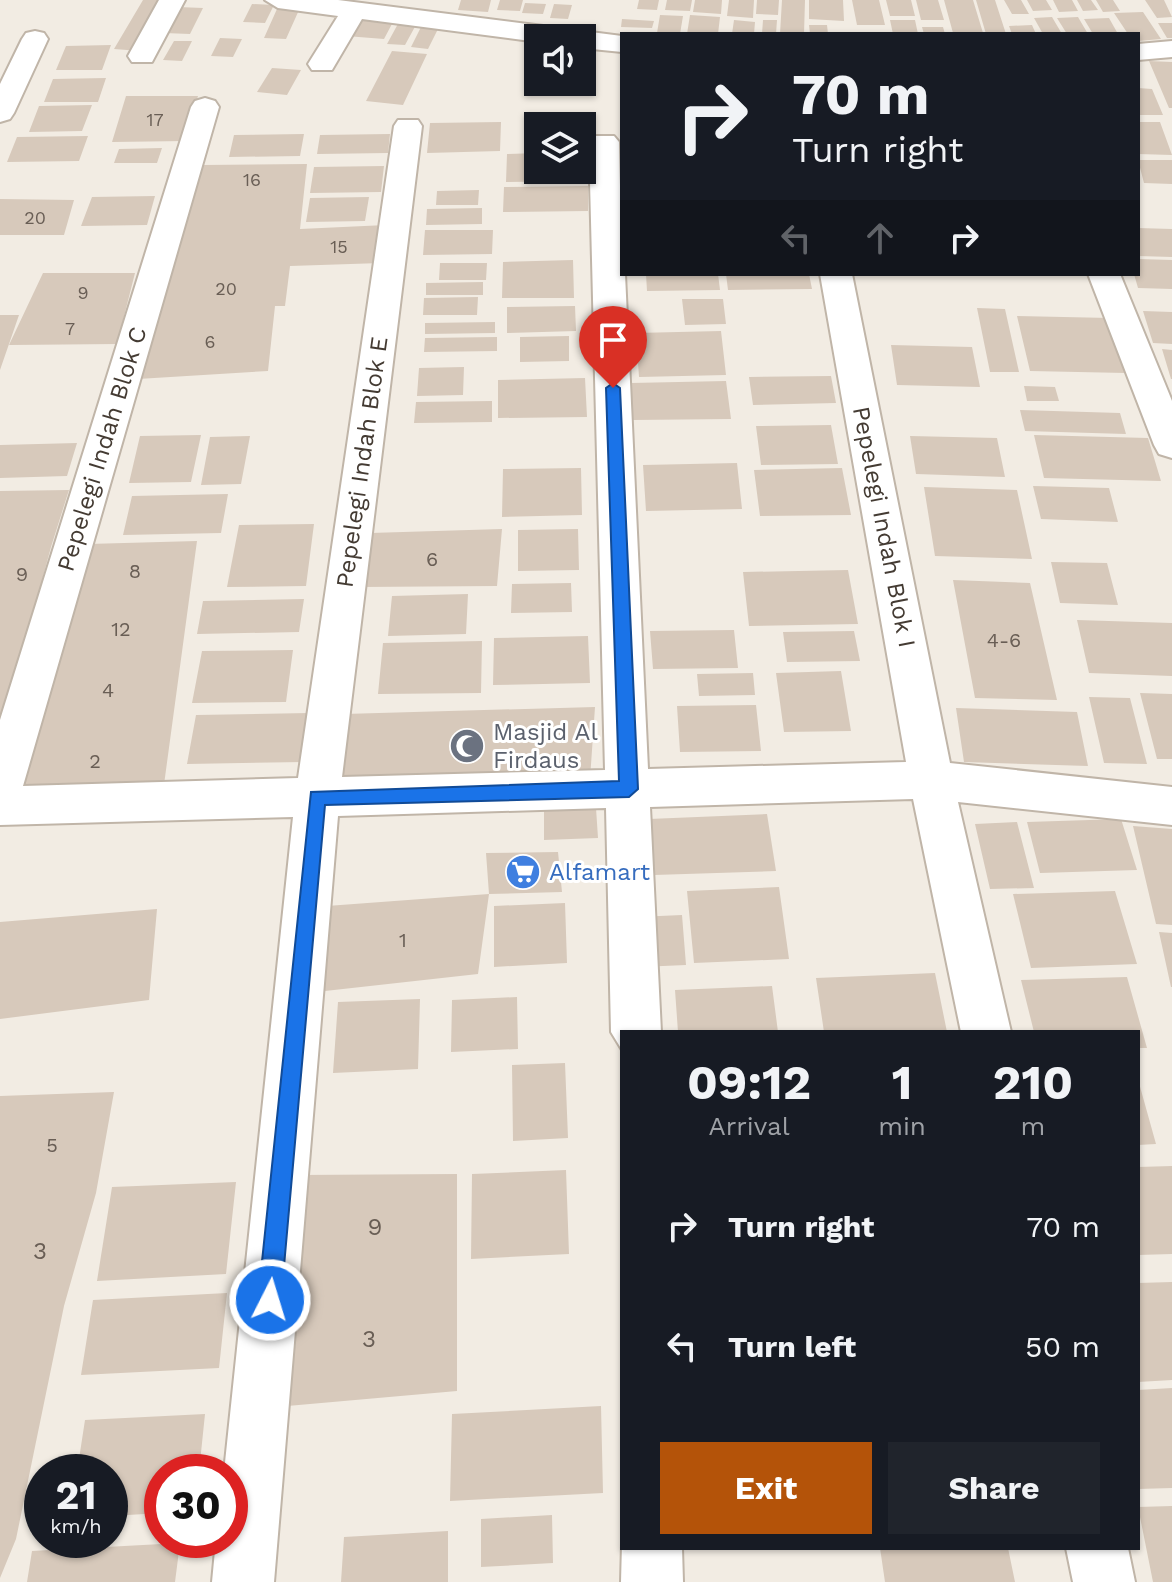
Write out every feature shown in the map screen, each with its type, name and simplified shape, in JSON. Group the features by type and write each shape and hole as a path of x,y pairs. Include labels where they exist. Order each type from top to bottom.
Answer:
{"street":[{"path":"142,56 172,0"},
{"path":"278,0 524,32"},
{"path":"322,64 354,11"},
{"path":"0,113 35,39"},
{"path":"596,41 620,44"},
{"path":"1140,52 1172,49"},
{"name":"Pepelegi Indah Blok C","path":"0,791 205,107"},
{"name":"Pepelegi Indah Blok E","path":"243,1582 317,798 408,126"},
{"path":"604,142 636,1030"},
{"name":"Pepelegi Indah Blok I","path":"836,276 931,780 986,1030"},
{"path":"1105,276 1172,445"},
{"path":"0,806 931,780 1172,806"},
{"path":"651,1550 652,1582"},
{"path":"1097,1550 1104,1582"}],"building":[{"path":"143,0 169,0 140,51 114,49"},
{"path":"461,0 491,0 488,12 458,10"},
{"path":"500,0 523,0 520,11 497,10"},
{"path":"639,0 659,0 657,10 637,9"},
{"path":"667,0 692,0 690,11 665,10"},
{"path":"695,0 722,0 721,14 693,12"},
{"path":"729,0 754,0 753,18 727,16"},
{"path":"757,0 779,0 778,15 756,14"},
{"path":"782,0 805,0 804,32 780,32"},
{"path":"809,0 843,0 844,21 809,19"},
{"path":"852,0 879,0 885,25 857,25"},
{"path":"886,0 911,0 915,16 890,16"},
{"path":"916,0 938,0 944,20 921,20"},
{"path":"944,0 973,0 983,32 953,32"},
{"path":"976,0 995,0 1005,32 985,32"},
{"path":"1004,0 1021,0 1029,14 1012,14"},
{"path":"1027,0 1046,0 1052,10 1033,11"},
{"path":"1053,0 1072,0 1078,11 1059,12"},
{"path":"1077,0 1091,0 1098,10 1083,11"},
{"path":"1096,0 1113,0 1120,11 1103,12"},
{"path":"1145,0 1164,0 1172,17 1157,18"},
{"path":"525,3 546,4 543,14 522,13"},
{"path":"252,4 274,5 265,23 243,22"},
{"path":"554,4 572,5 568,19 550,18"},
{"path":"178,7 203,8 190,34 164,33"},
{"path":"277,9 299,10 286,39 264,38"},
{"path":"1143,12 1161,39 1140,41 1140,32 1127,32 1114,13"},
{"path":"660,15 683,16 680,32 657,32"},
{"path":"690,15 720,17 718,32 687,32"},
{"path":"1052,17 1061,32 1042,32 1034,18"},
{"path":"1078,17 1087,32 1066,32 1057,18"},
{"path":"356,18 393,22 384,39 346,36"},
{"path":"1109,18 1117,32 1092,32 1084,19"},
{"path":"622,19 654,21 652,28 621,27"},
{"path":"734,20 755,22 754,32 732,32"},
{"path":"763,20 777,20 776,32 762,32"},
{"path":"890,20 915,20 918,32 893,32"},
{"path":"399,22 417,23 405,45 387,44"},
{"path":"1158,23 1172,23 1172,38 1167,38"},
{"path":"422,25 439,27 428,49 411,47"},
{"path":"809,25 827,25 828,32 810,32"},
{"path":"1032,25 1035,32 1011,32 1009,26"},
{"path":"922,27 943,27 944,32 923,32"},
{"path":"220,38 242,39 233,57 211,56"},
{"path":"174,41 192,41 182,61 163,60"},
{"path":"111,45 102,70 56,70 66,46"},
{"path":"392,51 427,54 403,105 366,101"},
{"path":"1149,61 1172,62 1172,108 1169,108"},
{"path":"272,68 301,70 287,95 257,92"},
{"path":"106,78 98,102 44,102 53,79"},
{"path":"1140,88 1152,89 1163,115 1140,115"},
{"path":"126,96 198,96 185,141 112,142"},
{"path":"92,105 82,131 29,132 39,106"},
{"path":"501,122 500,151 427,153 430,123"},
{"path":"1140,122 1160,122 1172,155 1140,154"},
{"path":"304,134 300,156 229,157 234,135"},
{"path":"390,134 388,153 317,154 320,135"},
{"path":"88,136 79,161 7,162 17,137"},
{"path":"162,148 157,163 114,163 119,149"},
{"path":"524,153 524,182 506,182 507,154"},
{"path":"1140,160 1172,160 1172,184 1144,183"},
{"path":"307,164 300,229 386,225 381,263 290,266 285,306 275,306 268,371 138,379 203,165"},
{"path":"384,166 381,192 310,193 314,167"},
{"path":"588,186 588,211 503,212 504,187"},
{"path":"479,190 478,205 436,205 437,191"},
{"path":"155,196 147,225 81,226 92,197"},
{"path":"369,197 365,221 306,222 310,198"},
{"path":"0,199 74,200 64,235 0,235"},
{"path":"482,208 482,224 426,225 427,209"},
{"path":"1140,228 1172,229 1172,257 1140,256"},
{"path":"425,230 493,230 492,254 423,255"},
{"path":"1140,259 1172,260 1172,289 1138,288 1135,276 1140,276"},
{"path":"573,260 574,298 502,298 503,262"},
{"path":"440,263 487,263 486,280 439,280"},
{"path":"43,273 135,273 117,344 9,345"},
{"path":"646,276 718,276 720,290 647,291"},
{"path":"726,276 809,276 812,289 728,290"},
{"path":"483,282 483,295 426,295 426,283"},
{"path":"478,297 477,315 423,315 424,298"},
{"path":"682,299 723,299 726,324 685,325"},
{"path":"575,306 576,331 507,333 507,307"},
{"path":"977,308 1005,309 1019,372 990,372"},
{"path":"1143,311 1172,312 1172,344 1153,343"},
{"path":"0,315 19,315 0,370"},
{"path":"1017,316 1110,318 1126,373 1030,371"},
{"path":"495,322 495,333 425,334 425,323"},
{"path":"721,331 726,375 639,377 636,333"},
{"path":"569,336 569,361 520,362 520,337"},
{"path":"497,337 497,351 424,352 425,338"},
{"path":"891,345 972,347 980,387 897,385"},
{"path":"1162,349 1172,350 1172,379 1171,379"},
{"path":"464,367 463,395 417,396 419,368"},
{"path":"831,376 836,403 753,405 749,377"},
{"path":"585,378 587,417 498,418 498,380"},
{"path":"726,381 731,419 633,420 631,383"},
{"path":"1024,386 1055,387 1059,401 1027,401"},
{"path":"492,401 492,422 414,423 416,402"},
{"path":"1020,410 1120,413 1126,434 1025,431"},
{"path":"831,425 838,464 761,465 756,426"},
{"path":"201,435 191,482 129,483 140,436"},
{"path":"1034,435 1148,438 1161,481 1044,478"},
{"path":"250,436 241,484 201,485 210,437"},
{"path":"910,436 997,438 1005,477 916,474"},
{"path":"77,443 67,476 0,478 0,445"},
{"path":"737,463 742,509 646,511 643,465"},
{"path":"581,468 582,515 502,517 503,469"},
{"path":"842,468 851,515 760,516 754,470"},
{"path":"1033,486 1109,488 1118,522 1041,519"},
{"path":"924,487 1017,490 1032,559 935,556"},
{"path":"69,490 51,547 0,736 0,491"},
{"path":"228,494 221,533 123,535 132,496"},
{"path":"314,524 306,586 227,587 239,525"},
{"path":"502,529 497,586 360,587 370,533"},
{"path":"578,529 579,570 518,571 518,530"},
{"path":"197,541 163,792 16,799 88,544"},
{"path":"1051,562 1107,563 1118,605 1060,603"},
{"path":"848,570 858,624 749,626 743,572"},
{"path":"953,580 1030,583 1057,700 975,698"},
{"path":"571,583 572,612 511,613 512,584"},
{"path":"468,594 466,634 388,636 392,596"},
{"path":"304,599 299,632 197,634 203,601"},
{"path":"1077,620 1172,623 1172,676 1089,673"},
{"path":"734,630 738,668 653,669 650,631"},
{"path":"854,631 860,661 787,662 783,632"},
{"path":"588,636 590,683 493,685 494,638"},
{"path":"482,641 481,693 378,694 383,643"},
{"path":"293,650 286,702 192,703 202,651"},
{"path":"841,671 851,731 784,732 776,673"},
{"path":"753,673 755,695 699,696 697,674"},
{"path":"1140,693 1172,694 1172,759 1157,759"},
{"path":"1089,697 1130,698 1147,764 1104,763"},
{"path":"756,705 761,751 680,752 677,706"},
{"name":"Masjid Al Firdaus","path":"595,707 590,779 339,784 344,714"},
{"path":"956,708 1077,712 1088,766 964,762"},
{"path":"309,713 303,762 187,764 196,715"},
{"path":"596,808 598,838 544,840 544,810"},
{"path":"767,814 776,871 654,875 649,819"},
{"path":"1121,819 1137,870 1040,873 1027,822"},
{"path":"1017,822 1034,888 990,889 975,824"},
{"path":"1133,826 1172,829 1172,925 1156,924"},
{"name":"Alfamart","path":"558,852 562,892 489,894 486,853"},
{"path":"779,887 789,959 694,963 687,891"},
{"path":"1115,891 1137,964 1031,968 1013,894"},
{"path":"489,894 478,974 316,992 327,906"},
{"path":"565,903 567,963 494,967 494,906"},
{"path":"157,909 149,1000 0,1019 0,922"},
{"path":"682,915 686,965 640,967 637,917"},
{"path":"1159,932 1172,933 1172,987 1171,987"},
{"path":"935,973 947,1030 824,1030 816,978"},
{"path":"1127,977 1147,1048 1140,1048 1140,1030 1034,1030 1021,980"},
{"path":"772,986 778,1030 678,1030 675,990"},
{"path":"517,997 518,1049 451,1052 452,1000"},
{"path":"420,999 418,1069 333,1073 338,1002"},
{"path":"565,1063 568,1138 513,1141 512,1065"},
{"path":"1140,1087 1156,1144 1140,1145"},
{"path":"114,1092 96,1193 64,1306 34,1454 24,1454 24,1500 16,1539 0,1578 0,1096"},
{"path":"1172,1166 1172,1254 1140,1255 1140,1167"},
{"path":"566,1170 569,1254 471,1259 472,1174"},
{"path":"457,1174 457,1391 276,1407 297,1175"},
{"path":"236,1182 226,1274 97,1281 112,1187"},
{"path":"1172,1282 1172,1380 1140,1382 1140,1283"},
{"path":"227,1293 219,1368 81,1375 93,1300"},
{"path":"1172,1388 1172,1488 1140,1489 1140,1390"},
{"path":"601,1406 603,1493 450,1501 452,1414"},
{"path":"205,1414 201,1454 144,1454 144,1514 128,1515 128,1454 80,1454 85,1420"},
{"path":"1172,1506 1172,1582 1153,1582 1140,1507"},
{"path":"552,1515 553,1563 481,1567 481,1519"},
{"path":"448,1531 448,1582 341,1582 344,1537"},
{"path":"144,1545 144,1558 178,1558 175,1582 27,1582 31,1558 128,1558 128,1546"},
{"path":"880,1550 1008,1550 1015,1582 885,1582"}],"place":[{"name":"Masjid Al Firdaus","path":"467,746"},
{"name":"Alfamart","path":"523,872"}],"route":[{"path":"270,1300 317,798 629,789 613,388"}]}
